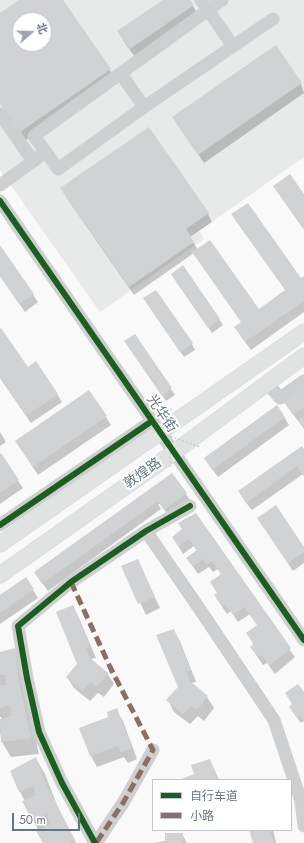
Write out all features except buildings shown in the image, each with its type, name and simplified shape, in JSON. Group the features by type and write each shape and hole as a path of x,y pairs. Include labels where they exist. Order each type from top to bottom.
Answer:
{"main road":[{"name":"敦煌路","path":"0,544 160,430 304,332"},
{"name":"敦煌路","path":"0,575 171,460 267,383 304,356"}],"street":[{"path":"222,0 205,5 120,74 34,136 58,170 144,107 272,19"},
{"path":"205,5 234,46"},
{"path":"120,74 144,107"},
{"path":"0,114 33,161"},
{"path":"0,185 46,152"},
{"name":"光华街","path":"0,201 160,430 171,460 304,640"},
{"path":"267,383 280,398 304,381"},
{"path":"0,525 160,430"},
{"path":"153,750 123,803 96,843 62,783 39,732 27,678 18,626 71,582 146,531 190,506"},
{"path":"146,531 204,614 274,720 301,801 304,826"}],"path":[{"path":"171,407 160,430 171,460"},
{"path":"137,424 160,430 200,448"}],"shaded area":[{"path":"0,0 304,0 304,157 199,231 204,239 100,312 0,170"}],"marked path":[{"path":"71,582 111,669 153,750 123,803 96,843"}],"cycle path":[{"path":"0,201 304,640"},
{"path":"0,525 152,421"},
{"path":"95,843 62,783 39,732 27,678 18,626 71,582 146,531 190,506"}]}
